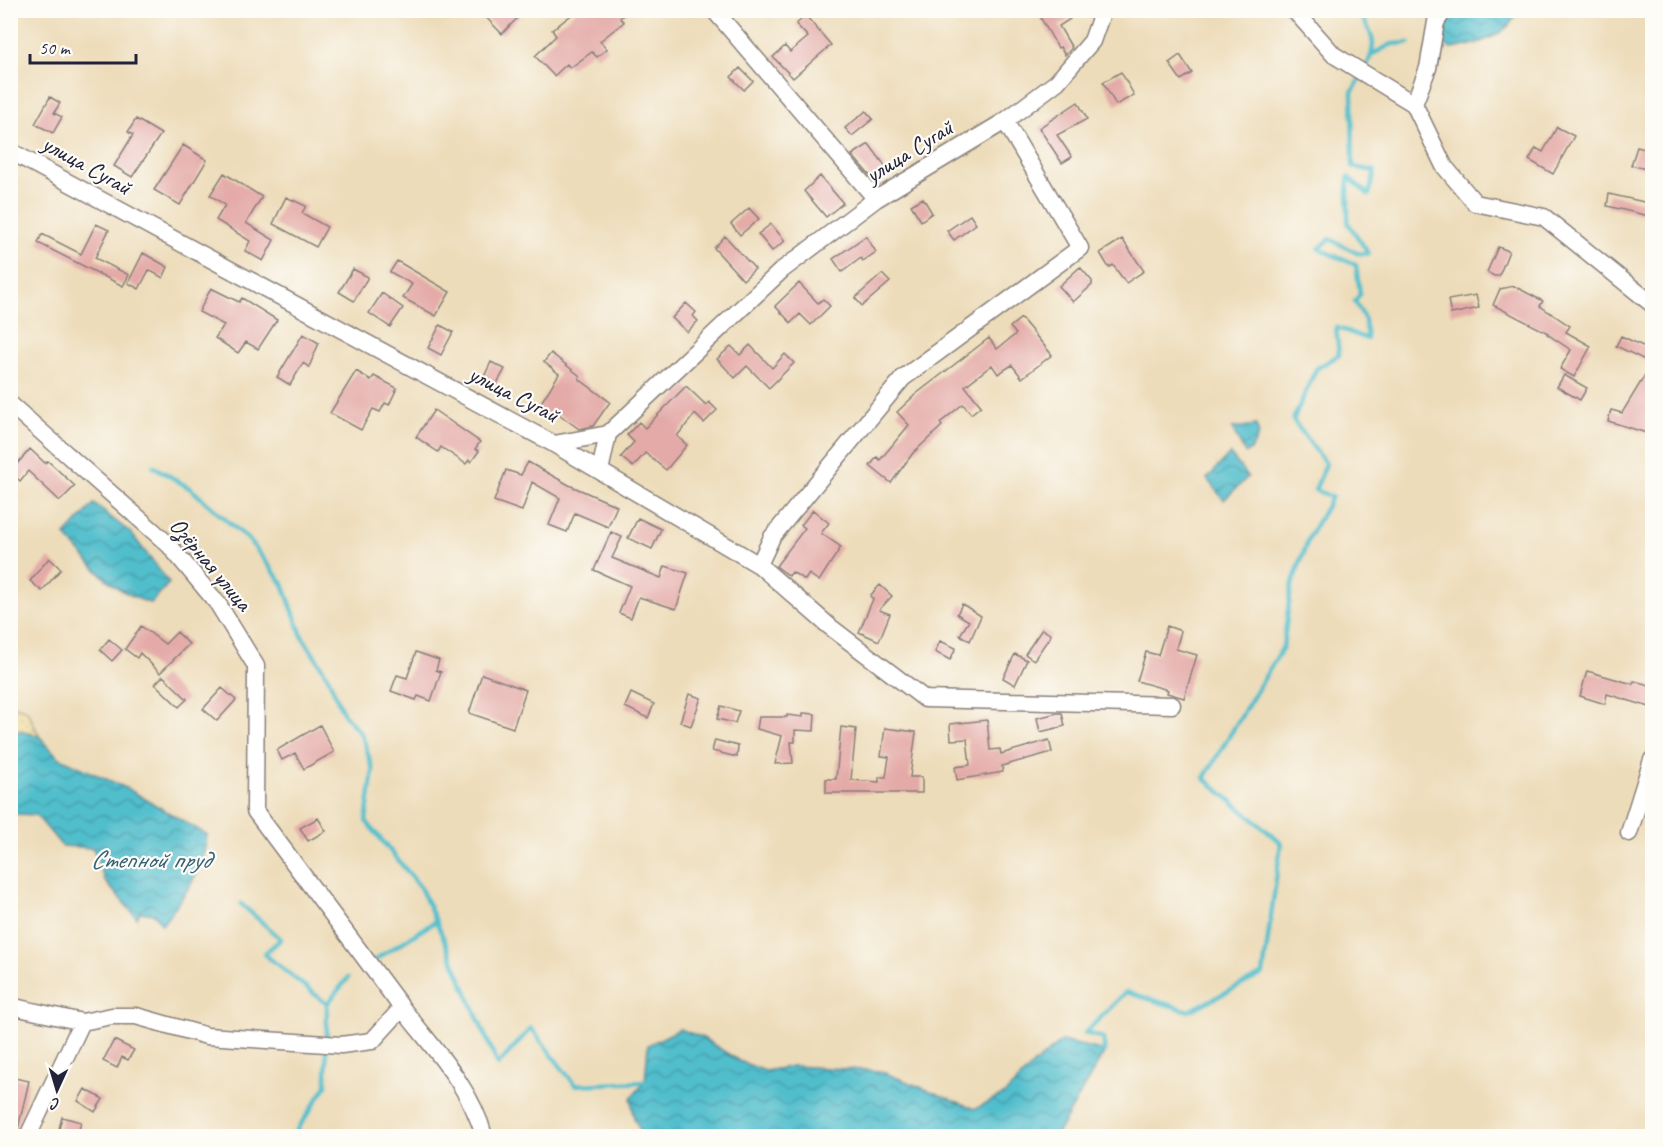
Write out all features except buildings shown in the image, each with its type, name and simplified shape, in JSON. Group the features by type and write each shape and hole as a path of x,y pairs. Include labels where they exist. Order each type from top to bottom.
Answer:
{"street":[{"path":"714,10 876,199"},
{"name":"улица Сугай","path":"10,151 554,444 608,434 782,270 876,199 1005,121 1057,82 1092,40 1103,10"},
{"path":"1294,10 1334,56 1414,104 1444,166 1475,203 1544,217 1653,304"},
{"path":"1414,104 1428,68 1436,22 1444,10"},
{"path":"759,565 772,537 903,378 1080,248 1005,121"},
{"name":"Озёрная улица","path":"10,404 169,545 218,604 256,666 255,812 402,1008"},
{"path":"600,471 608,434"},
{"path":"554,444 759,565 829,626 925,699 1172,705"},
{"path":"1629,833 1653,760"},
{"path":"10,1006 82,1022 112,1016 136,1016 207,1036 341,1045 372,1041 402,1008 471,1101 484,1137"},
{"path":"28,1137 82,1022"}],"sand":[{"path":"10,704 27,710 39,736 11,729"}],"water":[{"path":"1452,11 1517,11 1513,20 1499,33 1480,42 1451,49 1440,41 1442,26"},
{"path":"1256,425 1259,434 1251,450 1245,453 1232,428"},
{"path":"1230,454 1248,477 1224,500 1207,479"},
{"path":"94,504 131,533 169,583 151,603 114,585 93,567 65,535"},
{"name":"Степной пруд","path":"10,729 39,736 58,757 128,789 207,835 197,872 185,894 162,925 155,914 140,912 137,918 105,881 93,848 62,846 36,815 17,814 11,811"},
{"path":"680,1029 703,1038 739,1061 765,1071 793,1066 880,1071 975,1109 1005,1094 1035,1063 1062,1041 1105,1051 1056,1136 643,1136 634,1118 631,1098 645,1082 648,1045"}],"waterway":[{"path":"1360,14 1369,28 1373,41 1372,53 1365,69"},
{"path":"1373,54 1392,44 1409,43"},
{"path":"1100,1051 1105,1051 1103,1038 1085,1033 1126,992 1189,1011 1263,974 1281,843 1204,778 1283,647 1291,588 1309,537 1332,497 1315,490 1326,464 1293,420 1316,369 1339,355 1336,327 1367,339 1365,320 1355,301 1360,294 1356,265 1319,249 1330,239 1357,253 1369,254 1348,223 1348,177 1369,195 1375,171 1353,167 1352,92 1361,77"},
{"path":"153,466 191,489 249,540 283,584 302,636 328,677 343,713 362,735 373,770 366,821 420,887 436,921"},
{"path":"241,904 281,939 264,954 327,1004 348,978"},
{"path":"373,961 436,921 498,1065 531,1028 575,1085 645,1082 646,1086"},
{"path":"293,1136 326,1086 327,1004"}]}
